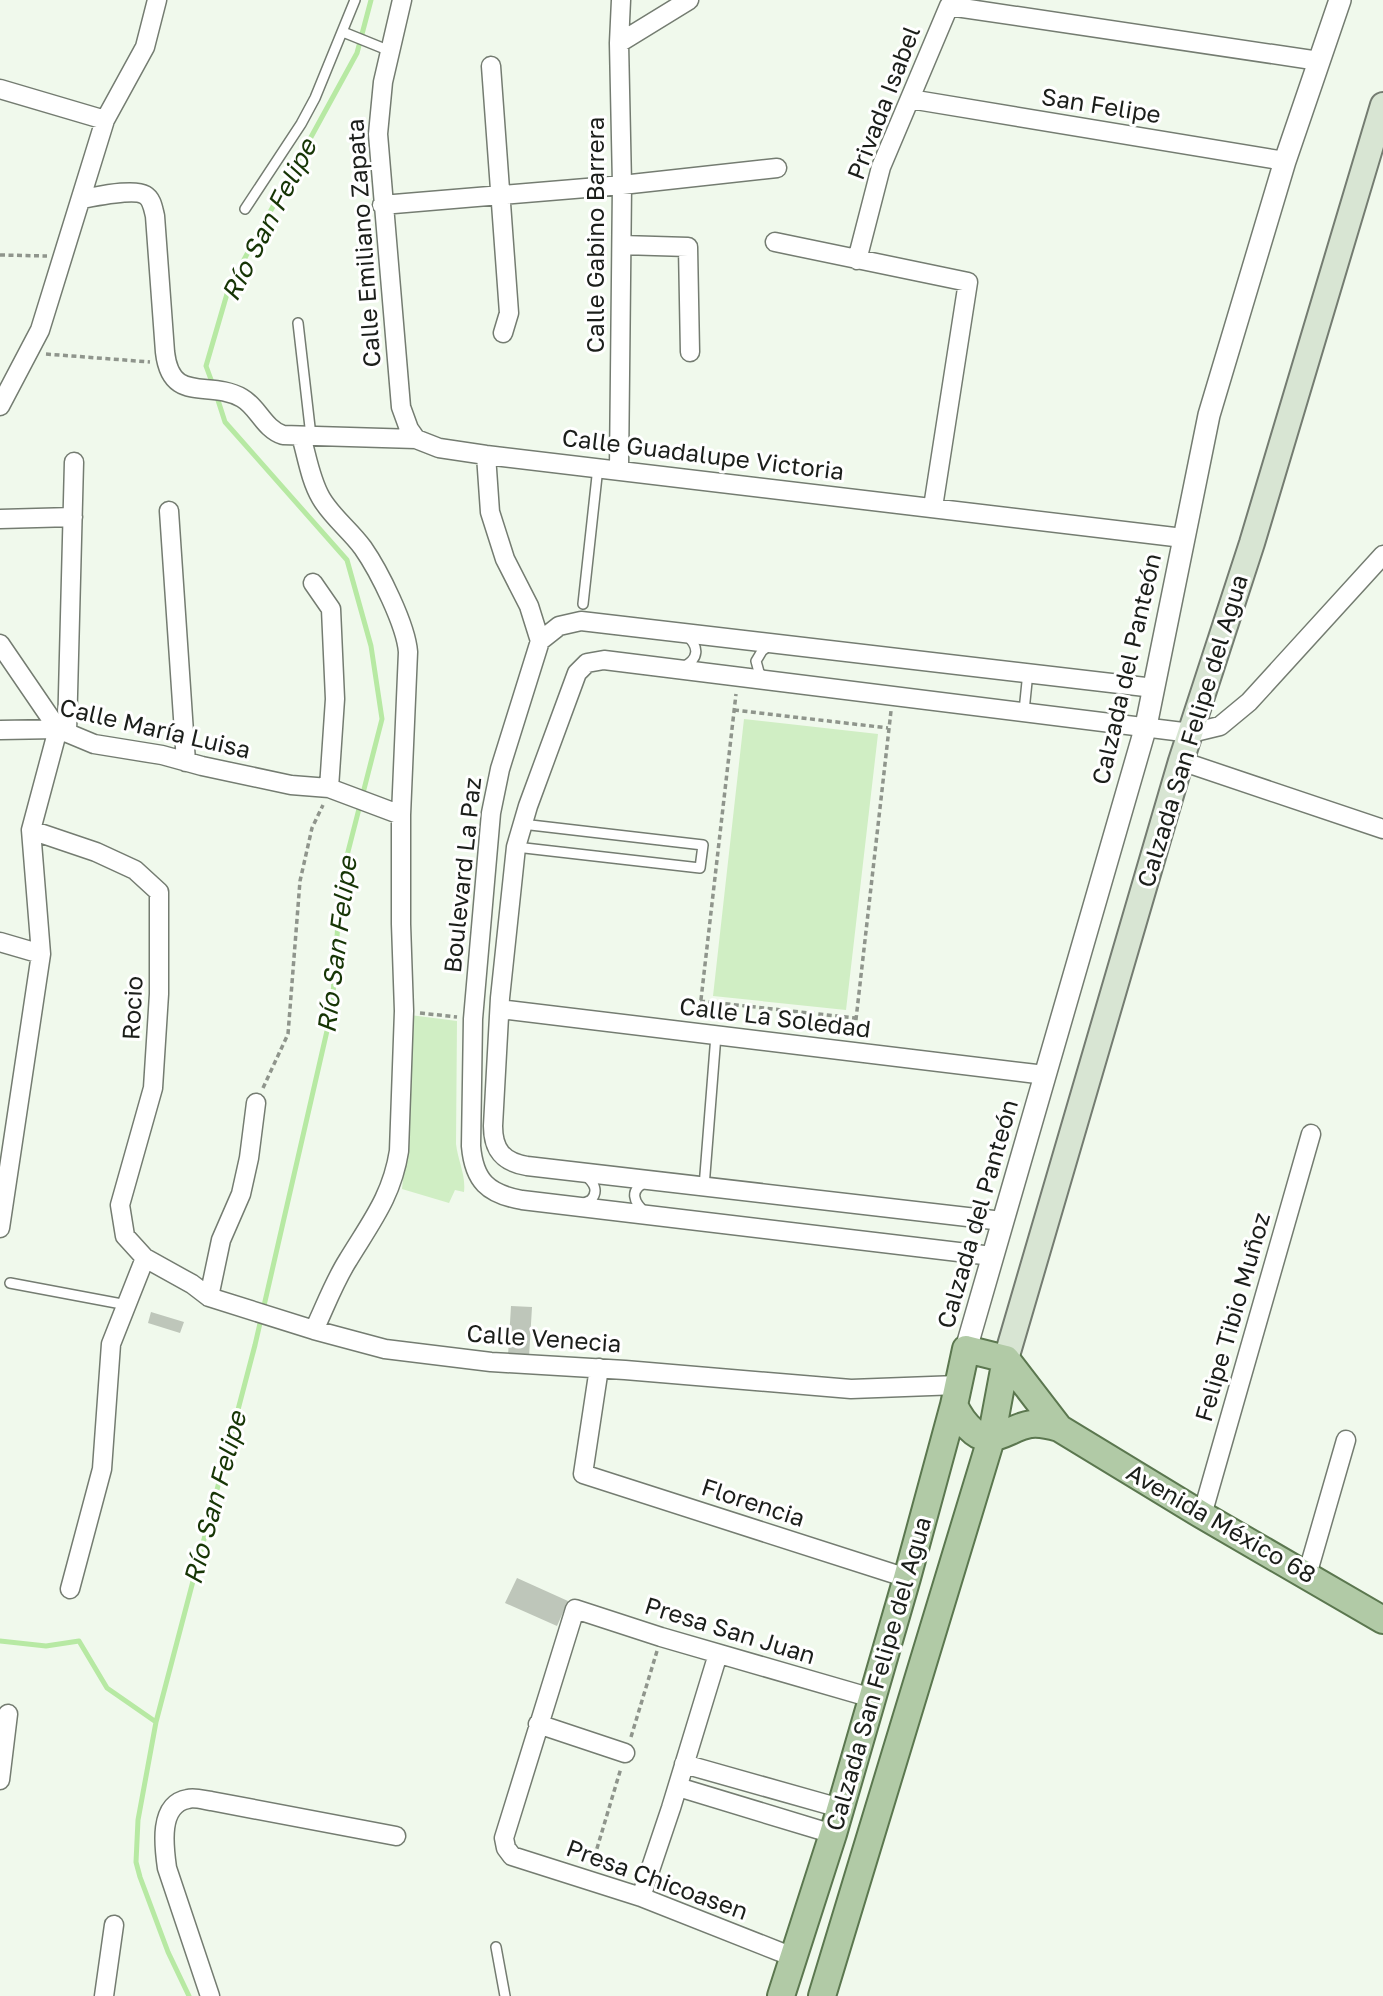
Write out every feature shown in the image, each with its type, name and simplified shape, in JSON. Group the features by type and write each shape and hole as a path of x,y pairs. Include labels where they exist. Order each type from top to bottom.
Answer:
{"main road":[{"name":"Calzada San Felipe del Agua","path":"822,1996 991,1439 1006,1359 1181,761 1252,543 1383,105"},
{"name":"Calzada San Felipe del Agua","path":"781,1996 841,1808 907,1578 956,1395 965,1349"},
{"path":"965,1349 1006,1359"},
{"name":"Avenida México 68","path":"1006,1359 1059,1428"},
{"path":"956,1395 961,1420 981,1438 991,1439"},
{"name":"Avenida México 68","path":"991,1439 1030,1424 1059,1428 1383,1620"}],"street":[{"path":"0,406 40,330 105,120 145,47 157,0"},
{"name":"Calle Emiliano Zapata","path":"402,0 384,48 379,116 382,205 401,407 416,439"},
{"name":"Calle Gabino Barrera","path":"620,469 621,0"},
{"path":"619,43 689,0"},
{"name":"Calzada del Panteón","path":"965,1349 975,1323 1002,1221 1146,726 1209,415 1285,161 1339,0"},
{"name":"Privada Isabel","path":"857,260 881,167 949,6 1319,61"},
{"path":"491,66 509,313 503,333"},
{"path":"0,89 105,120"},
{"name":"San Felipe","path":"910,99 1285,161"},
{"path":"382,205 622,185 777,167"},
{"path":"81,199 135,192 146,195 152,204 166,363"},
{"path":"775,242 968,282 933,507"},
{"path":"622,245 688,247 690,352"},
{"name":"Calle Guadalupe Victoria","path":"166,363 173,379 192,387 233,394 247,401 277,433 416,439 439,448 486,455 1183,538"},
{"path":"306,436 320,496 334,517 362,548 405,635 408,662 401,816 404,1012 396,1174 384,1202 338,1277 314,1330"},
{"path":"486,455 490,512 505,559 529,606 540,641 559,626 582,621 1154,688"},
{"path":"0,1228 41,954 31,830 62,731 74,462"},
{"path":"169,511 186,762"},
{"path":"0,519 73,517"},
{"path":"1191,733 1220,726 1249,702 1383,555"},
{"path":"313,583 331,609 335,699 334,790"},
{"name":"Boulevard La Paz","path":"540,641 500,769 491,813 474,1006 471,1146 479,1179 493,1191 509,1198 992,1256"},
{"path":"0,644 62,731"},
{"name":"Boulevard La Paz","path":"1002,1221 579,1172 516,1164 507,1160 496,1146 493,1126 499,1009 516,847 573,681 582,667 604,660 1191,733"},
{"name":"Calle María Luisa","path":"0,730 62,731 94,744 162,755 291,785 334,790 401,816"},
{"path":"1181,761 1383,829"},
{"name":"Rocio","path":"31,830 96,852 135,870 159,892 159,994 153,1088 120,1205 125,1236 145,1258"},
{"path":"0,943 41,954"},
{"name":"Calle La Soledad","path":"499,1009 1045,1075"},
{"path":"209,1297 221,1240 241,1194 256,1103"},
{"name":"Felipe Tibio Muñoz","path":"1202,1515 1311,1134"},
{"path":"70,1589 102,1469 111,1344 145,1258"},
{"name":"Calle Venecia","path":"145,1258 192,1284 209,1297 384,1349 491,1362 956,1395"},
{"name":"Florencia","path":"599,1368 583,1474 907,1578"},
{"path":"1307,1575 1346,1440"},
{"name":"Presa San Juan","path":"538,1724 575,1608 718,1654 872,1698"},
{"path":"641,1897 718,1654"},
{"path":"0,1780 8,1714"},
{"path":"538,1724 625,1753"},
{"name":"Presa Chicoasen","path":"538,1724 504,1838 506,1848 512,1856 641,1897 793,1957"},
{"path":"684,1764 841,1808"},
{"path":"678,1787 833,1834"},
{"path":"210,1996 167,1868 165,1825 172,1808 187,1798 211,1801 396,1836"},
{"path":"104,1996 114,1925"}],"lane":[{"path":"245,209 302,124 347,34 355,0"},
{"path":"347,34 384,48"},
{"path":"298,323 306,436"},
{"path":"583,604 598,467"},
{"path":"679,670 696,656 695,646 684,634"},
{"path":"766,680 759,672 756,661 770,645"},
{"path":"1024,711 1028,672"},
{"path":"516,847 700,868 703,845 522,824"},
{"path":"704,1187 716,1035"},
{"path":"573,1206 591,1200 595,1191 590,1180 579,1172"},
{"path":"649,1215 636,1204 634,1195 637,1187 651,1180"},
{"path":"10,1283 127,1305"},
{"path":"496,1947 505,1996"}],"path":[{"path":"0,255 64,257"},
{"path":"28,352 166,363"},
{"path":"697,1033 738,677"},
{"path":"852,1052 893,695"},
{"path":"734,710 889,728"},
{"path":"256,1103 288,1034 300,881 312,828 334,790"},
{"path":"700,1001 856,1018"},
{"path":"413,1012 462,1018"}],"green space":[{"path":"744,719 878,734 846,1010 713,996"},
{"path":"410,1015 457,1021 456,1144 464,1192 455,1190 449,1203 402,1189 409,1119"}],"building":[{"path":"511,1306 532,1307 529,1357 508,1356"},
{"path":"151,1312 184,1322 180,1333 148,1323"},
{"path":"517,1578 568,1601 557,1626 505,1603"}],"waterway":[{"name":"Río San Felipe","path":"213,385 206,366 229,287 357,53 371,0"},
{"name":"Río San Felipe","path":"189,1996 168,1952 140,1877 136,1862 138,1820 156,1722 255,1345 332,1009 341,879 382,719 371,646 347,560 225,422 216,394"},
{"path":"0,1641 46,1646 79,1641 107,1688 156,1722"}]}
